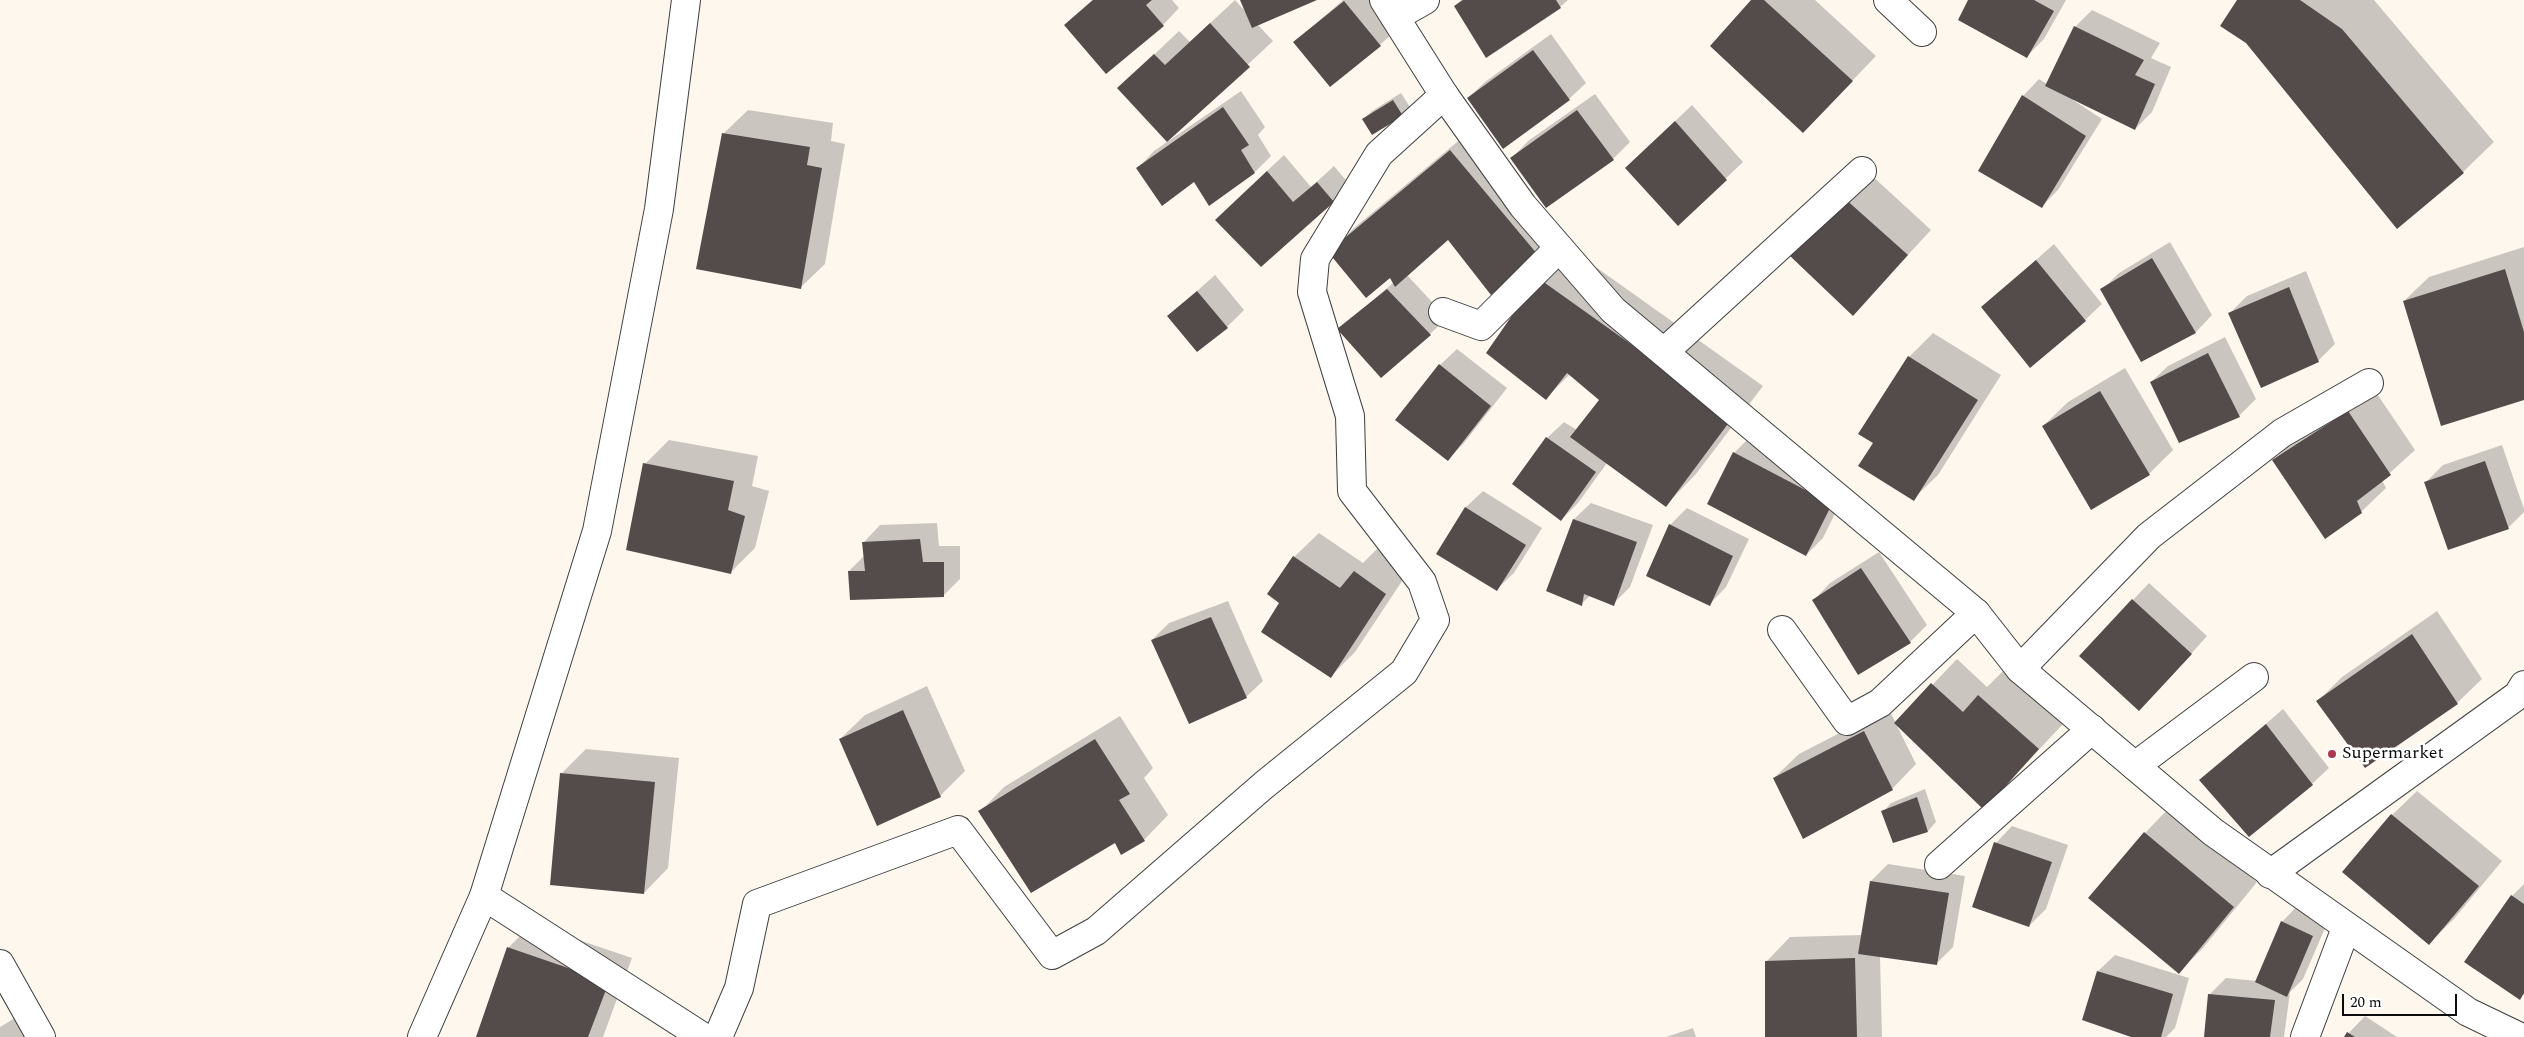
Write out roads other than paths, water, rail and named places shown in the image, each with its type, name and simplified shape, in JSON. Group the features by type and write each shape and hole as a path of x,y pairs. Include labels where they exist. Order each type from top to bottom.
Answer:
{"street":[{"path":"422,1037 484,896 597,531 659,210 686,0"},
{"path":"1425,0 1390,9 1444,95 1523,206 1613,310 1976,613 2020,669 2213,832 2346,928 2468,1012 2520,1037"},
{"path":"1888,0 1922,32"},
{"path":"718,1037 739,988 758,904 958,830 1052,955 1096,931 1264,785 1404,672 1435,620 1422,582 1352,491 1350,416 1312,292 1315,259 1379,154 1444,95"},
{"path":"1664,352 1862,171"},
{"path":"1443,312 1481,326 1559,248"},
{"path":"2020,669 2149,536 2282,433 2369,384"},
{"path":"1782,630 1847,721 1880,703 1976,613"},
{"path":"2135,766 2254,677"},
{"path":"2270,874 2518,695 2524,686"},
{"path":"1939,865 2092,729"},
{"path":"484,896 703,1037"},
{"path":"2305,1037 2346,928"},
{"path":"0,964 41,1037"}],"place":[{"name":"Supermarket","path":"2332,754"}]}
